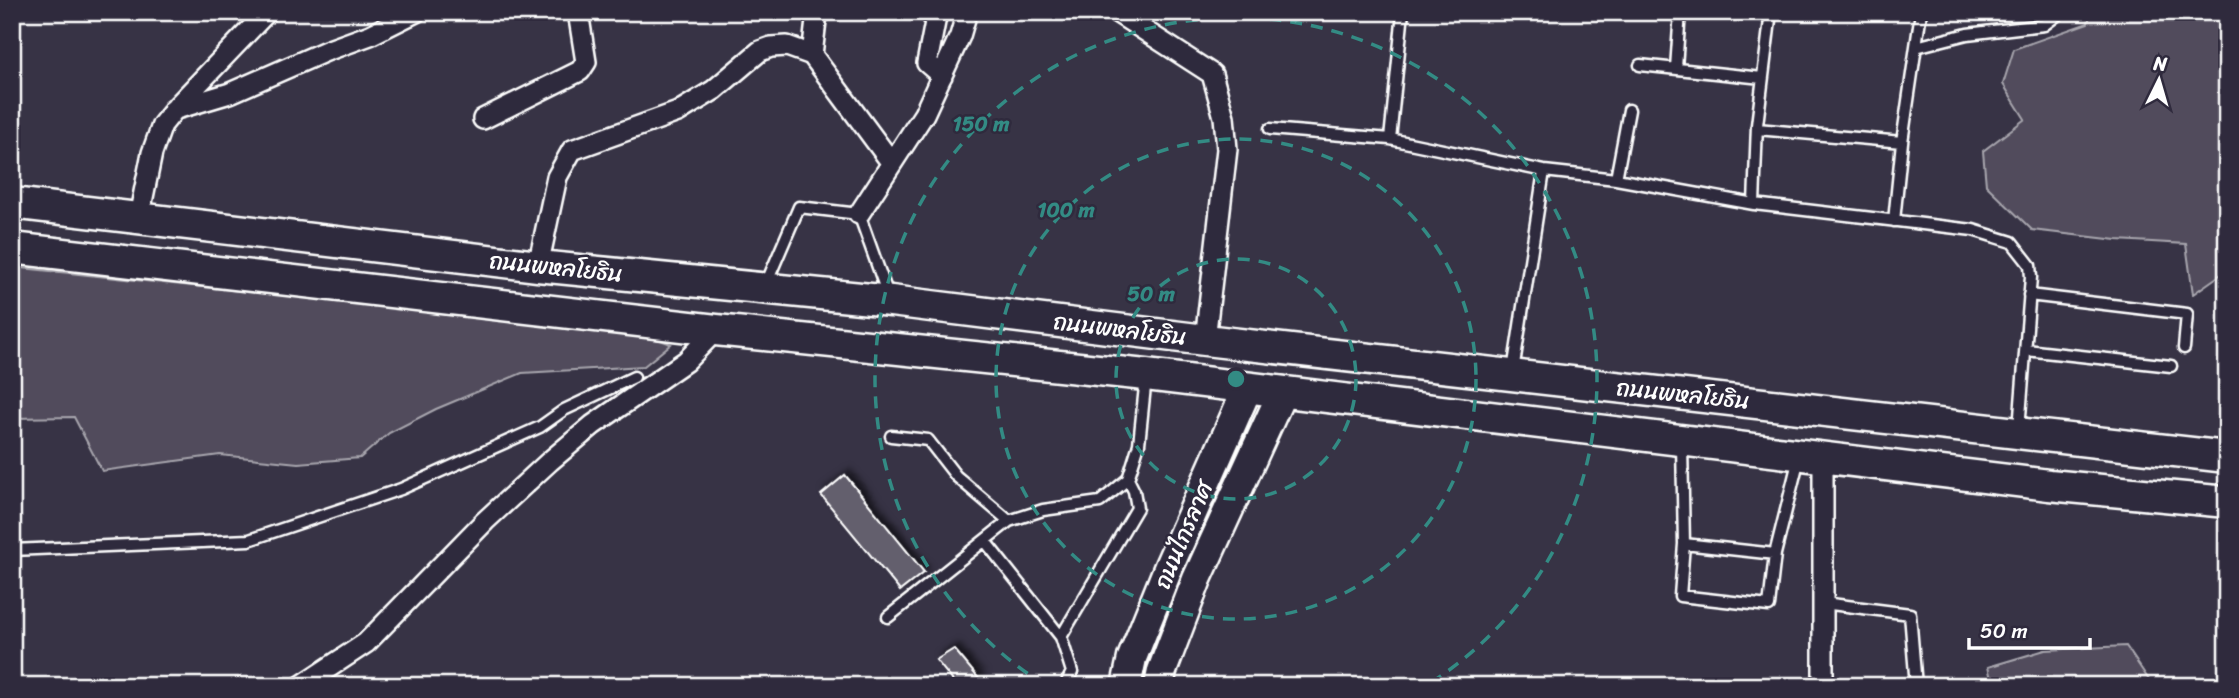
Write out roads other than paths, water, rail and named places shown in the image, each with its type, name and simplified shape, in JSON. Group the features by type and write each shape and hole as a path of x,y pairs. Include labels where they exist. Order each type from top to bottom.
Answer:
{"main road":[{"name":"ถนนพหลโยธิน","path":"12,203 538,266 891,301 1205,340 2227,457"},
{"name":"ถนนพหลโยธิน","path":"12,248 716,330 1146,375 2049,485 2227,502"},
{"name":"ถนนไกรลาศ","path":"1126,686 1132,658 1169,566 1248,387"},
{"name":"ถนนไกรลาศ","path":"1159,686 1162,671 1197,579 1283,391"},
{"path":"1966,474 1988,470 1999,463 2001,455 1999,446 1993,439 1970,427"},
{"path":"2049,485 2033,470 2031,456 2042,443 2058,438"}],"street":[{"path":"139,217 152,153 162,125 173,110 267,12"},
{"path":"173,110 230,93 370,35 416,12"},
{"path":"483,119 580,71 586,62 578,12"},
{"path":"812,55 817,12"},
{"path":"937,12 927,63 942,76"},
{"path":"859,214 924,114 960,36 967,12"},
{"path":"1120,13 1212,74 1224,117 1227,149 1205,340"},
{"path":"538,266 557,177 572,150 678,112 714,90 760,51 771,47 787,46 812,55 891,162"},
{"path":"301,686 366,643 485,521 550,461 593,425 686,361 716,330"},
{"path":"1812,457 1823,603 1823,686"}],"lane":[{"path":"1390,139 1404,12"},
{"path":"1675,68 1680,12"},
{"path":"1740,12 1771,14 1757,128 1754,204"},
{"path":"1894,220 1902,142 1921,12"},
{"path":"1916,47 1967,34 2044,25 2062,12"},
{"path":"1640,65 1762,78"},
{"path":"1616,180 1629,110"},
{"path":"1757,128 1902,142"},
{"path":"1270,129 1390,139 1544,171 1616,180 1754,204 1973,230 2012,242 2030,265 2019,433"},
{"path":"1513,375 1544,171"},
{"path":"765,288 799,207 859,214 891,301"},
{"path":"2029,295 2187,314 2184,348"},
{"path":"2026,350 2171,366"},
{"path":"888,617 1009,521 1043,510 1100,502 1128,479 1139,444 1146,375"},
{"path":"12,550 249,540 401,489 540,427 564,410 634,377"},
{"path":"891,436 928,440 956,475 1009,521"},
{"path":"1682,441 1684,544 1679,596 1769,606 1775,554 1812,457"},
{"path":"1061,637 1137,508 1134,491 1128,479"},
{"path":"985,541 1061,637 1072,672 1065,686"},
{"path":"1684,544 1775,554"},
{"path":"1823,603 1910,614 1916,686"}]}
